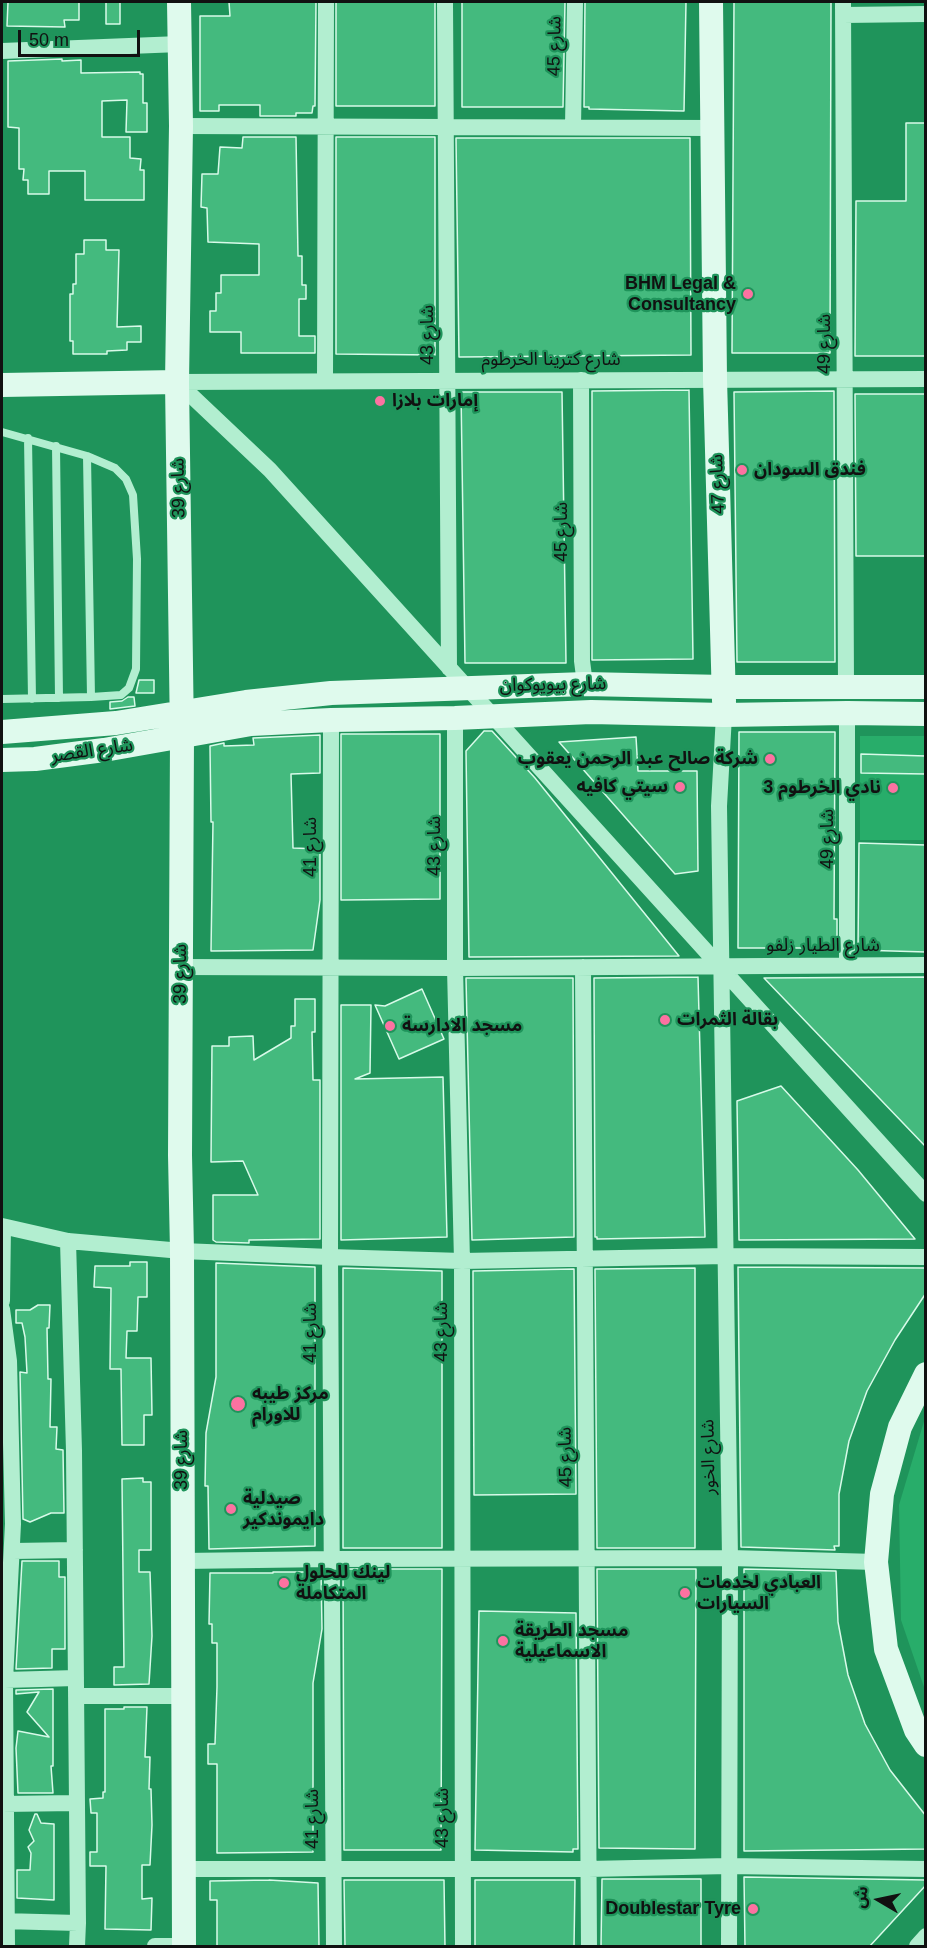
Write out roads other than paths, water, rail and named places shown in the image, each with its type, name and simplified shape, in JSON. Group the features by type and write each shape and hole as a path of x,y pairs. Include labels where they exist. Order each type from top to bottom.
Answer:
{"street":[{"name":"شارع 39","path":"179,2 181,126 177,382 182,737 180,1155 183,1251 184,1946"},
{"path":"325,380 326,2"},
{"name":"شارع 43","path":"445,2 449,668"},
{"name":"شارع 45","path":"573,127 575,2"},
{"name":"شارع 47","path":"711,2 715,379 724,687 719,806 720,967"},
{"path":"843,8 926,14"},
{"name":"شارع 49","path":"843,8 846,686"},
{"path":"2,51 180,44"},
{"path":"181,126 711,128"},
{"name":"شارع كترينا الخرطوم","path":"177,382 926,379"},
{"name":"شارع 45","path":"581,380 582,661 585,684"},
{"path":"2,385 177,382 270,470 926,1194"},
{"name":"شارع بيويوكوان","path":"181,712 296,695 467,687 585,684 926,687"},
{"name":"شارع القصر","path":"2,732 116,723 181,712"},
{"name":"شارع بيويوكوان","path":"182,737 251,724 331,720 455,718 591,712 724,715 926,714"},
{"name":"شارع 49","path":"847,713 848,965"},
{"name":"شارع 43","path":"455,718 454,968 462,1261 463,1947"},
{"name":"شارع 41","path":"331,720 330,1257 334,1947"},
{"name":"شارع القصر","path":"2,760 35,759 182,737"},
{"name":"شارع الطيار زلفو","path":"180,967 926,965"},
{"name":"شارع 45","path":"583,967 589,1947"},
{"name":"شارع الخور","path":"720,967 730,1558 729,1947"},
{"path":"2,1301 2,1226 68,1241 183,1251 330,1257 462,1261 726,1256 926,1257"},
{"path":"68,1241 74,1451 77,1947"},
{"path":"2,1309 9,1362 13,1551 3,1719 4,1921 7,1947"},
{"path":"926,1374 900,1427 882,1494 876,1562 886,1648 916,1731 926,1746"},
{"path":"13,1551 75,1551"},
{"path":"182,1561 730,1558 876,1562"},
{"path":"5,1680 75,1678"},
{"path":"76,1695 183,1696"},
{"path":"4,1804 76,1803"},
{"path":"184,1869 588,1869 729,1866 926,1869"},
{"path":"4,1921 78,1923"},
{"path":"917,1947 926,1936"},
{"path":"155,1947 184,1946"}],"lane":[{"path":"2,432 56,446 115,468 126,479 133,495 137,559 136,669 129,688 121,695 2,699"},
{"path":"28,438 32,699"},
{"path":"56,446 59,698"},
{"path":"87,456 91,697"}],"place":[{"name":"BHM Legal & Consultancy","path":"748,294"},
{"name":"إمارات بلازا","path":"380,401"},
{"name":"فندق السودان","path":"742,470"},
{"name":"شركة صالح عبد الرحمن يعقوب","path":"770,759"},
{"name":"سيتي كافيه","path":"680,787"},
{"name":"نادي الخرطوم 3","path":"893,788"},
{"name":"بقالة الثمرات","path":"665,1020"},
{"name":"مسجد الادارسة","path":"390,1026"},
{"name":"مركز طيبه للاورام","path":"238,1404"},
{"name":"صيدلية دايموندكير","path":"231,1509"},
{"name":"لينك للحلول المتكاملة","path":"284,1583"},
{"name":"العبادي لخدمات السيارات","path":"685,1593"},
{"name":"مسجد الطريقة الاسماعيلية","path":"503,1641"},
{"name":"Doublestar Tyre","path":"753,1909"}]}
